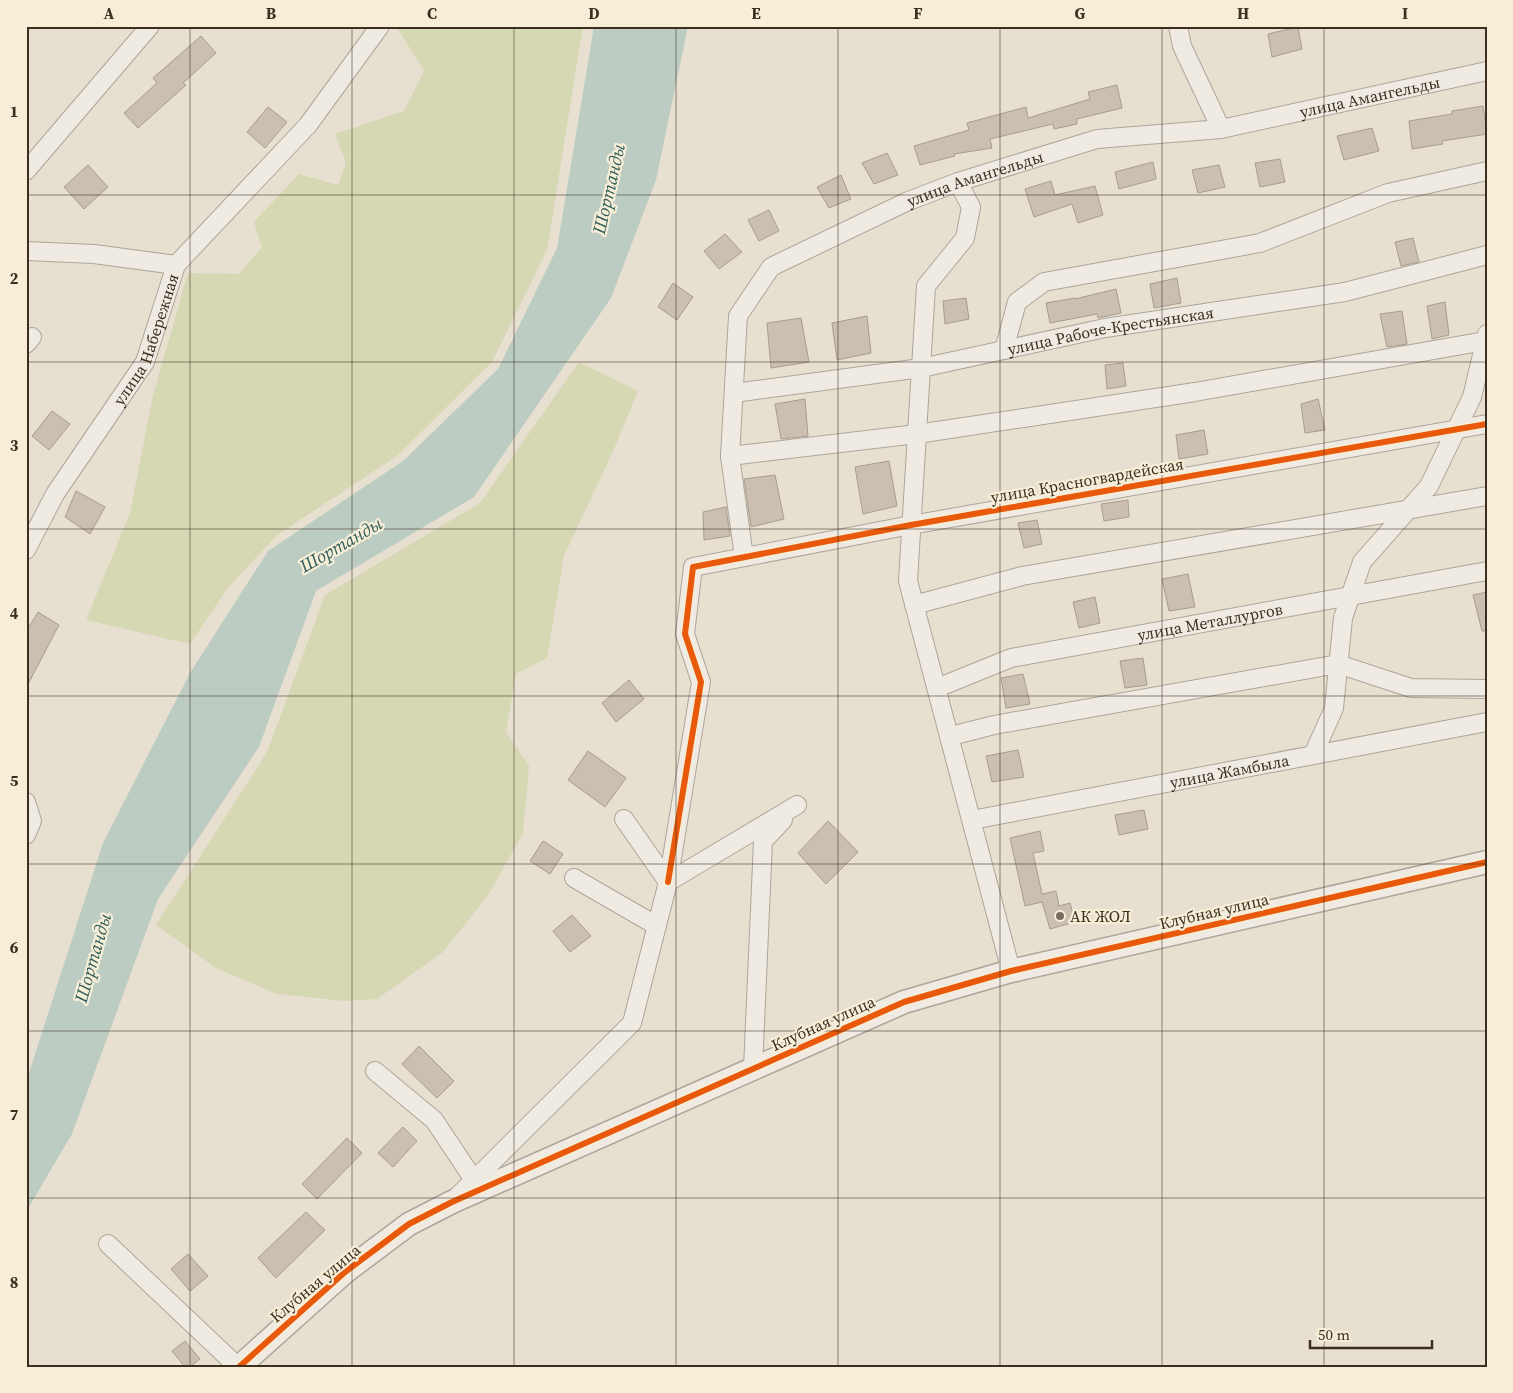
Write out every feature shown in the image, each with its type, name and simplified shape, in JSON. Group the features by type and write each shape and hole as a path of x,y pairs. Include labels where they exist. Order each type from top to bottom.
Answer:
{"street":[{"path":"26,171 150,26"},
{"name":"улица Набережная","path":"26,550 55,494 145,362 176,265 308,125 380,26"},
{"path":"1178,26 1182,46 1221,129"},
{"name":"улица Амангельды","path":"744,558 730,456 738,316 771,267 906,202 958,182 1097,139 1221,129 1487,71"},
{"path":"1004,350 1017,302 1044,282 1260,242 1388,192 1487,171"},
{"path":"958,182 971,208 965,238 926,286 908,581 951,736 1011,971"},
{"name":"улица Набережная","path":"26,251 94,254 176,265"},
{"name":"улица Рабоче-Крестьянская","path":"734,394 920,368 1105,328 1345,292 1487,255"},
{"path":"730,456 916,434 1195,392 1486,337 1472,397 1430,486 1362,562 1343,618 1334,708 1313,755"},
{"name":"улица Красногвардейская","path":"668,882 701,682 685,634 693,568 911,525 1487,424"},
{"path":"914,605 1022,576 1487,496"},
{"name":"улица Металлургов","path":"937,688 1012,658 1487,571"},
{"path":"951,736 994,725 1338,664 1411,688 1487,689"},
{"name":"улица Жамбыла","path":"972,820 1487,722"},
{"path":"26,802 32,821 26,835"},
{"name":"Клубная улица","path":"452,1202 632,1023 668,882 797,804 763,841 753,1069"},
{"path":"624,819 668,882"},
{"name":"Клубная улица","path":"239,1367 346,1272 409,1224 452,1202 904,1002 1011,971 1487,862"},
{"path":"574,878 657,926"},
{"path":"375,1071 434,1120 474,1180"},
{"path":"108,1244 239,1367"}],"green space":[{"path":"400,26 583,26 547,250 492,362 398,455 276,536 227,589 190,644 86,620 130,513 153,395 188,273 239,274 262,247 254,222 299,174 338,185 346,163 335,134 404,111 424,71 398,29"},
{"path":"579,362 638,391 614,449 564,556 547,658 516,674 506,732 529,766 523,833 489,894 443,952 377,999 345,1001 277,994 216,968 156,925 267,752 325,595 480,503"}],"water":[{"name":"Шортанды","path":"594,26 688,26 656,180 611,298 474,497 316,591 259,747 158,899 72,1134 26,1212 26,1082 103,843 190,673 268,551 403,461 498,369 557,248"}],"building":[{"path":"1298,27 1302,49 1272,57 1268,34"},
{"path":"201,36 216,53 183,83 186,85 138,128 124,113 157,83 153,78"},
{"path":"1117,85 1122,108 1077,119 1077,124 1054,129 1053,124 990,139 992,148 954,154 955,156 920,165 914,146 969,130 967,123 1026,107 1028,118 1090,99 1088,92"},
{"path":"1483,106 1487,134 1442,141 1443,144 1412,149 1409,121 1452,114 1452,111"},
{"path":"268,107 287,122 265,148 247,132"},
{"path":"1372,128 1379,151 1344,160 1337,136"},
{"path":"887,153 898,175 874,184 862,163"},
{"path":"1280,159 1285,182 1260,187 1255,163"},
{"path":"1153,162 1156,179 1119,189 1115,172"},
{"path":"88,165 108,187 84,209 64,187"},
{"path":"1219,165 1225,187 1198,193 1192,170"},
{"path":"841,175 851,199 829,208 817,187"},
{"path":"1051,181 1055,195 1095,186 1103,215 1078,223 1072,204 1034,217 1025,189"},
{"path":"769,210 779,231 759,241 748,220"},
{"path":"725,234 742,252 719,269 704,251"},
{"path":"1413,238 1419,262 1401,266 1395,242"},
{"path":"1177,278 1181,303 1154,308 1150,284"},
{"path":"673,283 693,297 677,320 658,307"},
{"path":"1116,289 1121,313 1098,318 1097,314 1050,323 1046,303 1075,299"},
{"path":"966,298 969,319 945,324 943,301"},
{"path":"1445,302 1449,335 1432,339 1427,306"},
{"path":"1402,311 1407,344 1387,347 1380,314"},
{"path":"867,316 871,353 837,360 832,323"},
{"path":"801,318 809,362 771,368 767,323"},
{"path":"1123,363 1126,386 1107,389 1105,365"},
{"path":"805,399 808,436 781,439 775,404"},
{"path":"1318,399 1325,430 1305,433 1301,404"},
{"path":"52,411 70,424 49,450 32,436"},
{"path":"1204,430 1208,454 1179,459 1176,435"},
{"path":"889,461 897,506 863,514 855,467"},
{"path":"775,475 784,519 751,527 744,479"},
{"path":"76,491 105,507 90,534 65,517"},
{"path":"1128,500 1129,517 1104,521 1101,504"},
{"path":"726,507 730,536 704,540 703,512"},
{"path":"1037,520 1042,544 1024,548 1018,523"},
{"path":"1188,574 1195,607 1169,611 1162,579"},
{"path":"1487,592 1487,631 1482,631 1473,595"},
{"path":"1095,597 1100,623 1079,628 1073,602"},
{"path":"38,612 59,625 26,688 26,632"},
{"path":"1143,658 1147,685 1125,688 1120,661"},
{"path":"1023,674 1030,704 1006,708 1001,678"},
{"path":"629,680 644,699 616,722 602,703"},
{"path":"1018,750 1024,777 992,782 986,756"},
{"path":"588,751 626,778 605,807 568,780"},
{"path":"1144,810 1148,829 1119,835 1115,815"},
{"path":"828,821 858,852 826,884 798,853"},
{"path":"1040,831 1044,851 1033,853 1042,894 1056,891 1059,906 1070,903 1075,922 1050,929 1042,902 1025,906 1010,838"},
{"path":"543,841 563,854 550,874 530,861"},
{"path":"572,915 591,936 570,952 553,931"},
{"path":"419,1046 454,1081 437,1098 402,1064"},
{"path":"403,1127 417,1141 393,1167 378,1153"},
{"path":"347,1138 362,1153 317,1199 302,1184"},
{"path":"306,1212 325,1230 276,1278 258,1258"},
{"path":"188,1254 208,1276 190,1291 171,1269"},
{"path":"185,1341 200,1359 190,1367 185,1367 172,1351"}],"cycle path":[{"path":"668,882 701,682 685,634 693,567 911,525 1487,424"},
{"path":"239,1367 345,1272 409,1224 452,1202 904,1002 1011,971 1487,862"}],"place":[{"name":"АК ЖОЛ","path":"1060,916"}]}
